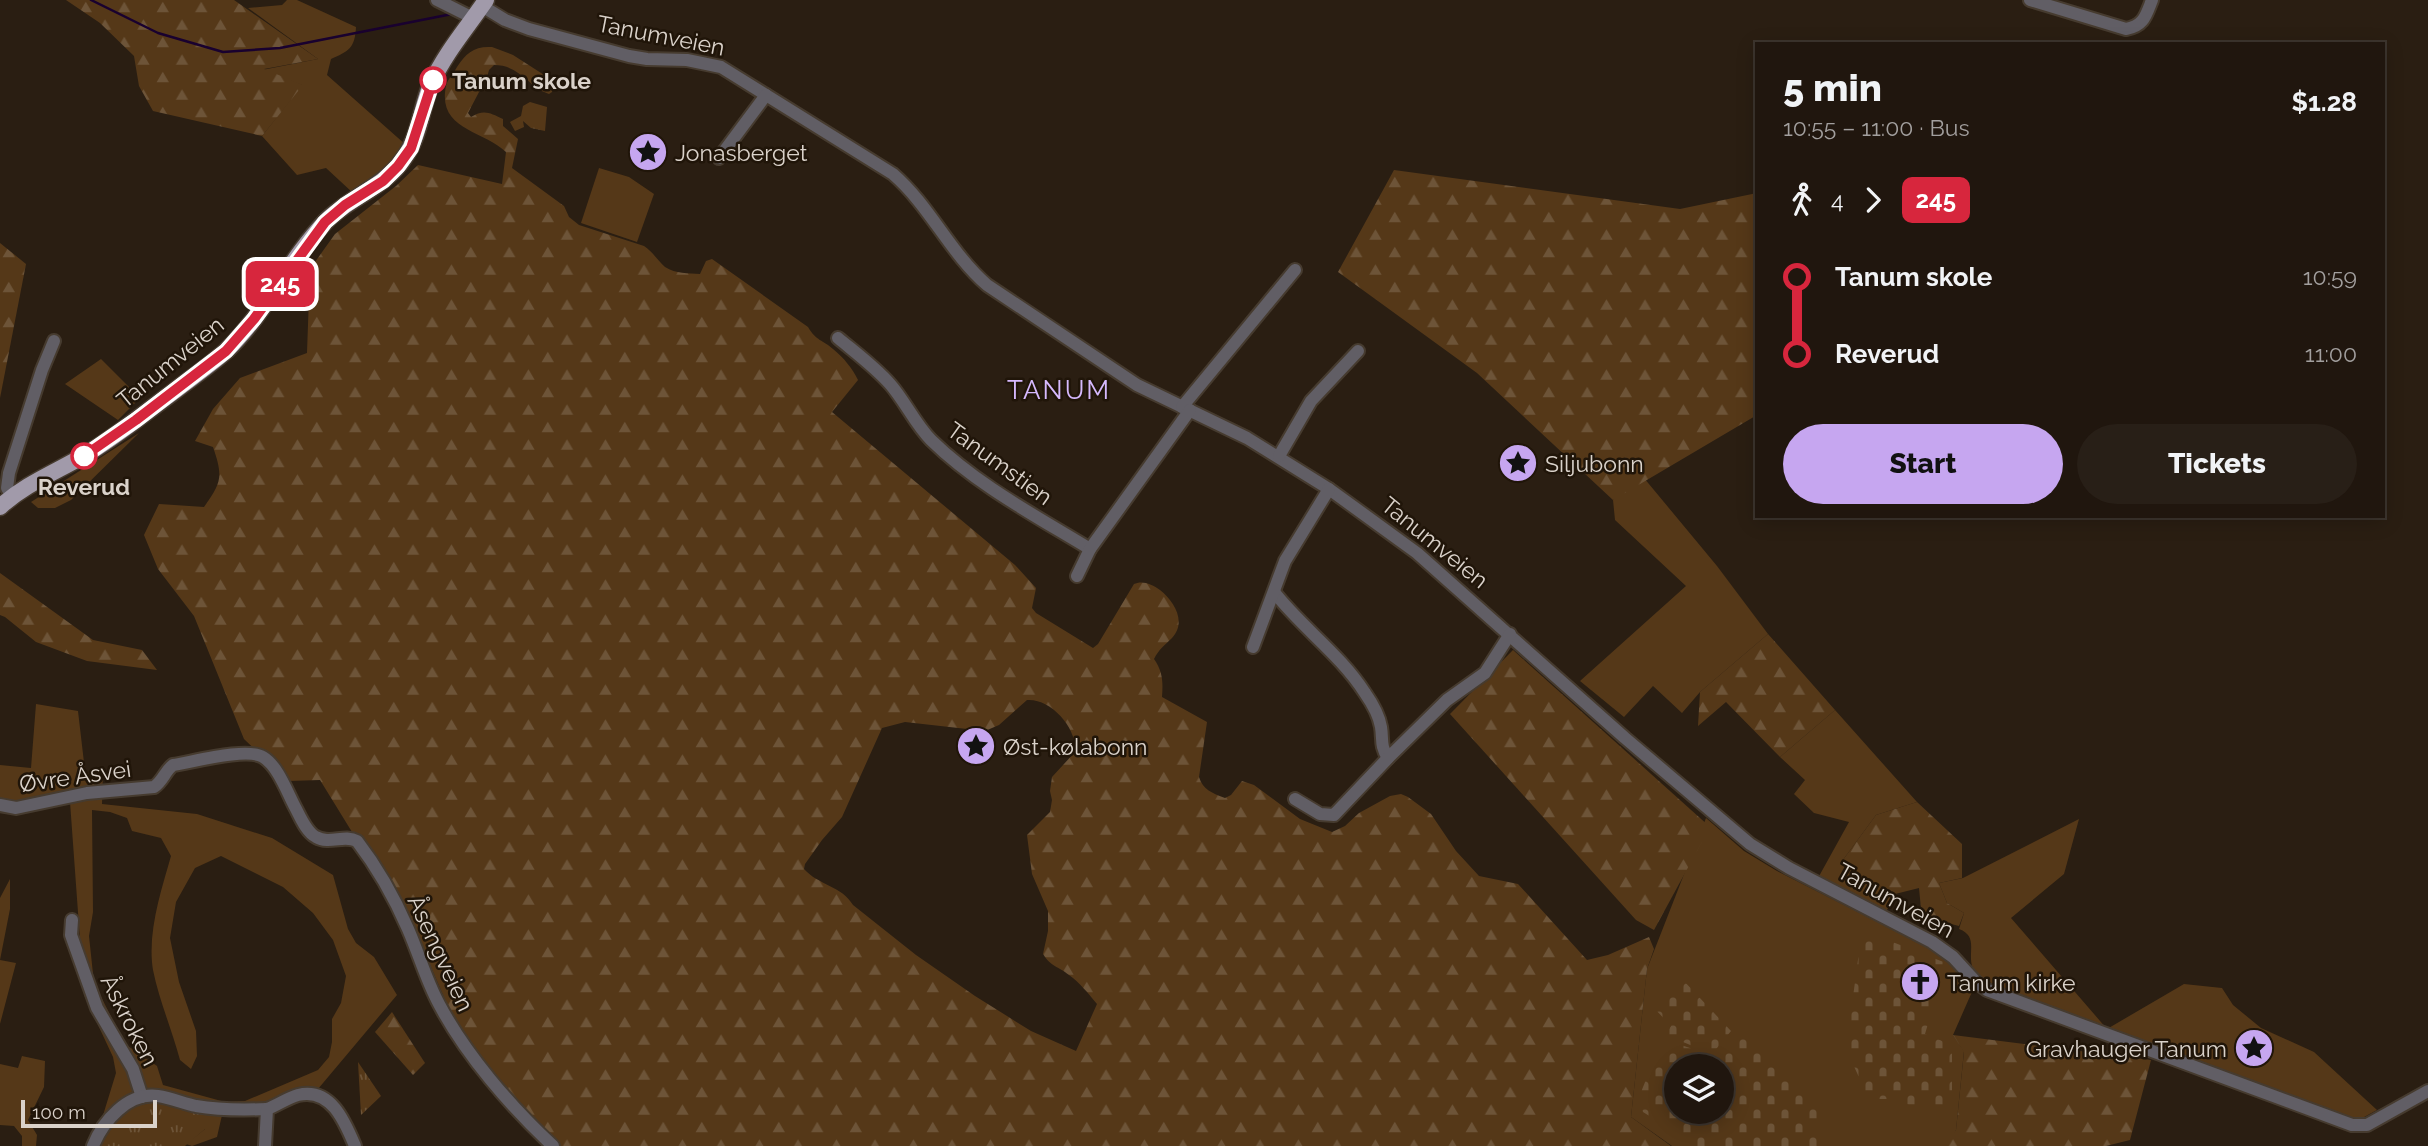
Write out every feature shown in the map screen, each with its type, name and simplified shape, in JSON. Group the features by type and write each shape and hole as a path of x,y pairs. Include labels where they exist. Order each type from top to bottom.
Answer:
{"main road":[{"name":"Tanumveien","path":"6,502 118,433 212,363 239,337 325,222 345,205 383,181 405,158 437,72 451,47 480,8"}],"street":[{"path":"437,0 480,8"},
{"path":"2031,0 2126,29 2137,28 2142,23 2152,0"},
{"name":"Tanumveien","path":"480,8 529,29 629,56 708,63 738,76 893,174 912,192 968,269 987,285 1129,380 1224,426 1279,456 1329,489 1417,553 1635,747 1756,848 1932,942 1953,957 1987,990 2351,1125 2367,1125 2428,1091"},
{"path":"719,158 766,95"},
{"path":"1077,576 1090,549 1186,408 1295,270"},
{"name":"Tanumstien","path":"838,338 866,360 891,385 929,438 951,458 991,487 1090,549"},
{"path":"6,502 9,473 41,370 54,341"},
{"path":"1279,456 1311,401 1358,351"},
{"path":"1253,647 1285,561 1329,489"},
{"path":"1274,592 1285,607 1341,661 1364,691 1376,712 1382,729 1381,743 1388,758"},
{"path":"1295,799 1321,814 1334,815 1447,700 1485,673 1510,634"},
{"name":"Øvre Åsvei","path":"0,805 16,808 87,793 154,787 173,765 221,756 258,755 273,767 314,836 332,841 351,838"},
{"name":"Åsengveien","path":"351,838 366,852 396,906 429,983 452,1026 498,1086 553,1146"},
{"name":"Åskroken","path":"72,920 71,935 97,1009 133,1069 142,1097"},
{"path":"265,1146 267,1109 299,1095 313,1095 325,1099 342,1117 355,1146"},
{"name":"Åskroken","path":"93,1146 105,1122 121,1108 142,1097 159,1096 220,1109 267,1109"}],"green space":[{"path":"66,0 234,0 318,59 264,69 303,85 262,136 153,111 139,86 134,56 100,23"},
{"path":"287,0 297,0 356,27 352,44 347,51 331,59 327,75 406,145 382,172 353,193 326,168 297,175 262,136 302,85 262,70 318,59 248,8 282,5"},
{"path":"492,47 513,55 552,80 554,84 549,94 510,68 494,65 489,70 484,88 468,113 471,117 487,113 503,119 503,126 518,139 512,168 564,206 569,217 579,225 644,246 665,267 678,272 700,274 706,261 712,259 808,327 844,360 858,380 832,412 1015,565 1036,588 1032,608 1036,613 1093,648 1134,584 1147,583 1165,595 1177,612 1178,625 1172,638 1154,659 1162,677 1162,697 1207,722 1199,777 1209,790 1225,798 1231,795 1242,781 1254,785 1300,819 1332,832 1345,826 1359,813 1390,796 1401,794 1431,814 1456,851 1479,876 1518,884 1587,960 1608,955 1649,937 1654,949 1647,969 1631,1117 1671,1146 555,1146 475,1069 421,944 320,780 288,781 244,739 194,616 158,569 144,535 159,504 204,507 210,498 219,478 216,457 213,447 195,441 213,409 240,378 307,353 310,269 335,234 418,165 502,184 506,152 455,120 448,112 445,101 447,84 460,62 471,51","holes":["1027,700 1045,704 1061,717 1075,743 1075,752 1052,777 1050,812 1027,835 1032,874 1048,911 1048,931 1043,954 1052,964 1077,981 1097,1004 1076,1051 1031,1031 975,996 916,955 843,894 804,869 822,840 842,817 882,728 905,722 985,731 999,725"]},
{"path":"530,102 547,107 545,131 531,128 523,121 524,127 515,131 510,122 521,116 523,106"},
{"path":"599,168 629,177 654,194 637,242 581,223"},
{"path":"1394,170 1680,209 1755,193 1755,416 1613,500 1477,373 1338,272"},
{"path":"0,243 26,264 0,398"},
{"path":"101,359 140,398 118,420 65,384"},
{"path":"139,433 71,500 55,508 38,508 31,502"},
{"path":"1639,472 1717,566 1768,634 1700,692 1682,713 1653,686 1624,717 1580,681 1686,586 1615,520 1613,500"},
{"path":"0,573 93,640 142,650 157,670 87,661 36,642 0,615"},
{"path":"1768,634 1835,710 1780,757 1726,702 1698,726 1700,692"},
{"path":"1513,650 1710,827 1654,930 1636,920 1450,714"},
{"path":"36,704 78,711 85,771 95,778 103,772 102,804 197,814 272,838 333,875 348,929 356,943 374,957 397,995 318,1089 306,1089 265,1104 225,1102 217,1137 192,1146 186,1144 205,1129 96,1138 116,1073 113,1057 84,995 70,802 0,804 0,765 31,768","holes":["92,810 127,818 132,831 161,838 171,856 156,912 152,942 153,970 180,1060 191,1069 197,1056 196,1031 179,982 170,938 176,902 195,868 221,856 283,887 313,913 333,940 346,976 341,1003 332,1019 329,1057 318,1070 245,1101 225,1102 163,1085 157,1066 125,1044 94,983 89,936 93,912"]},
{"path":"1835,710 1917,802 1876,815 1840,864 1895,894 1886,912 1818,878 1849,822 1814,813 1794,794 1805,780 1780,757"},
{"path":"1917,802 1962,844 1962,878 1939,883 1947,903 1964,913 1959,926 1922,919 1919,888 1895,894 1840,864 1876,815"},
{"path":"1706,818 1744,851 1777,871 1939,953 1975,985 1953,1035 1964,1051 1956,1130 1948,1146 1672,1146 1631,1117 1647,969"},
{"path":"2079,819 2064,874 2011,918 2106,1028 1984,980 1972,966 1970,940 1965,932 1959,929 1964,913 1947,903 1939,883 1963,878"},
{"path":"10,879 10,909 0,960 0,898"},
{"path":"1862,930 1946,963 1925,1034 1952,1045 1952,1106 1949,1111 1915,1108 1897,1099 1869,1099 1846,1049"},
{"path":"0,960 16,963 0,1024"},
{"path":"1682,979 1731,1031 1712,1054 1666,1035 1671,1026 1654,1008 1655,1003 1676,980"},
{"path":"2184,984 2222,988 2233,1005 2261,1028 2314,1052 2377,1110 2357,1121 2107,1029"},
{"path":"392,1012 425,1063 413,1075 375,1032"},
{"path":"1739,1033 1831,1112 1817,1132 1830,1146 1697,1146 1643,1112 1639,1097 1652,1065 1672,1042 1705,1054 1664,1054 1664,1124 1734,1124 1734,1054 1715,1054"},
{"path":"1953,1035 2151,1060 2130,1140 2106,1146 1943,1146 1956,1130 1964,1052"},
{"path":"22,1056 45,1061 44,1087 28,1120 37,1135 36,1146 22,1146 22,1136 14,1126 0,1125 0,1064 18,1068"},
{"path":"358,1062 381,1096 361,1115"},
{"path":"142,1097 220,1109 205,1129 185,1146 95,1146 96,1138"}],"waterway":[{"path":"91,0 158,33 223,52 280,48 452,14"}],"bus line":[{"name":"245","path":"84,456 226,351 254,319 325,222 345,205 383,181 398,166 411,148 433,80"}],"place":[{"name":"Tanum skole","path":"433,80"},
{"name":"Jonasberget","path":"648,152"},
{"name":"Reverud","path":"84,456"},
{"name":"Siljubonn","path":"1518,463"},
{"name":"Øst-kølabonn","path":"976,746"},
{"name":"Tanum kirke","path":"1920,982"},
{"name":"Gravhauger Tanum","path":"2254,1048"}],"district":[{"name":"TANUM","path":"1059,390"}]}
